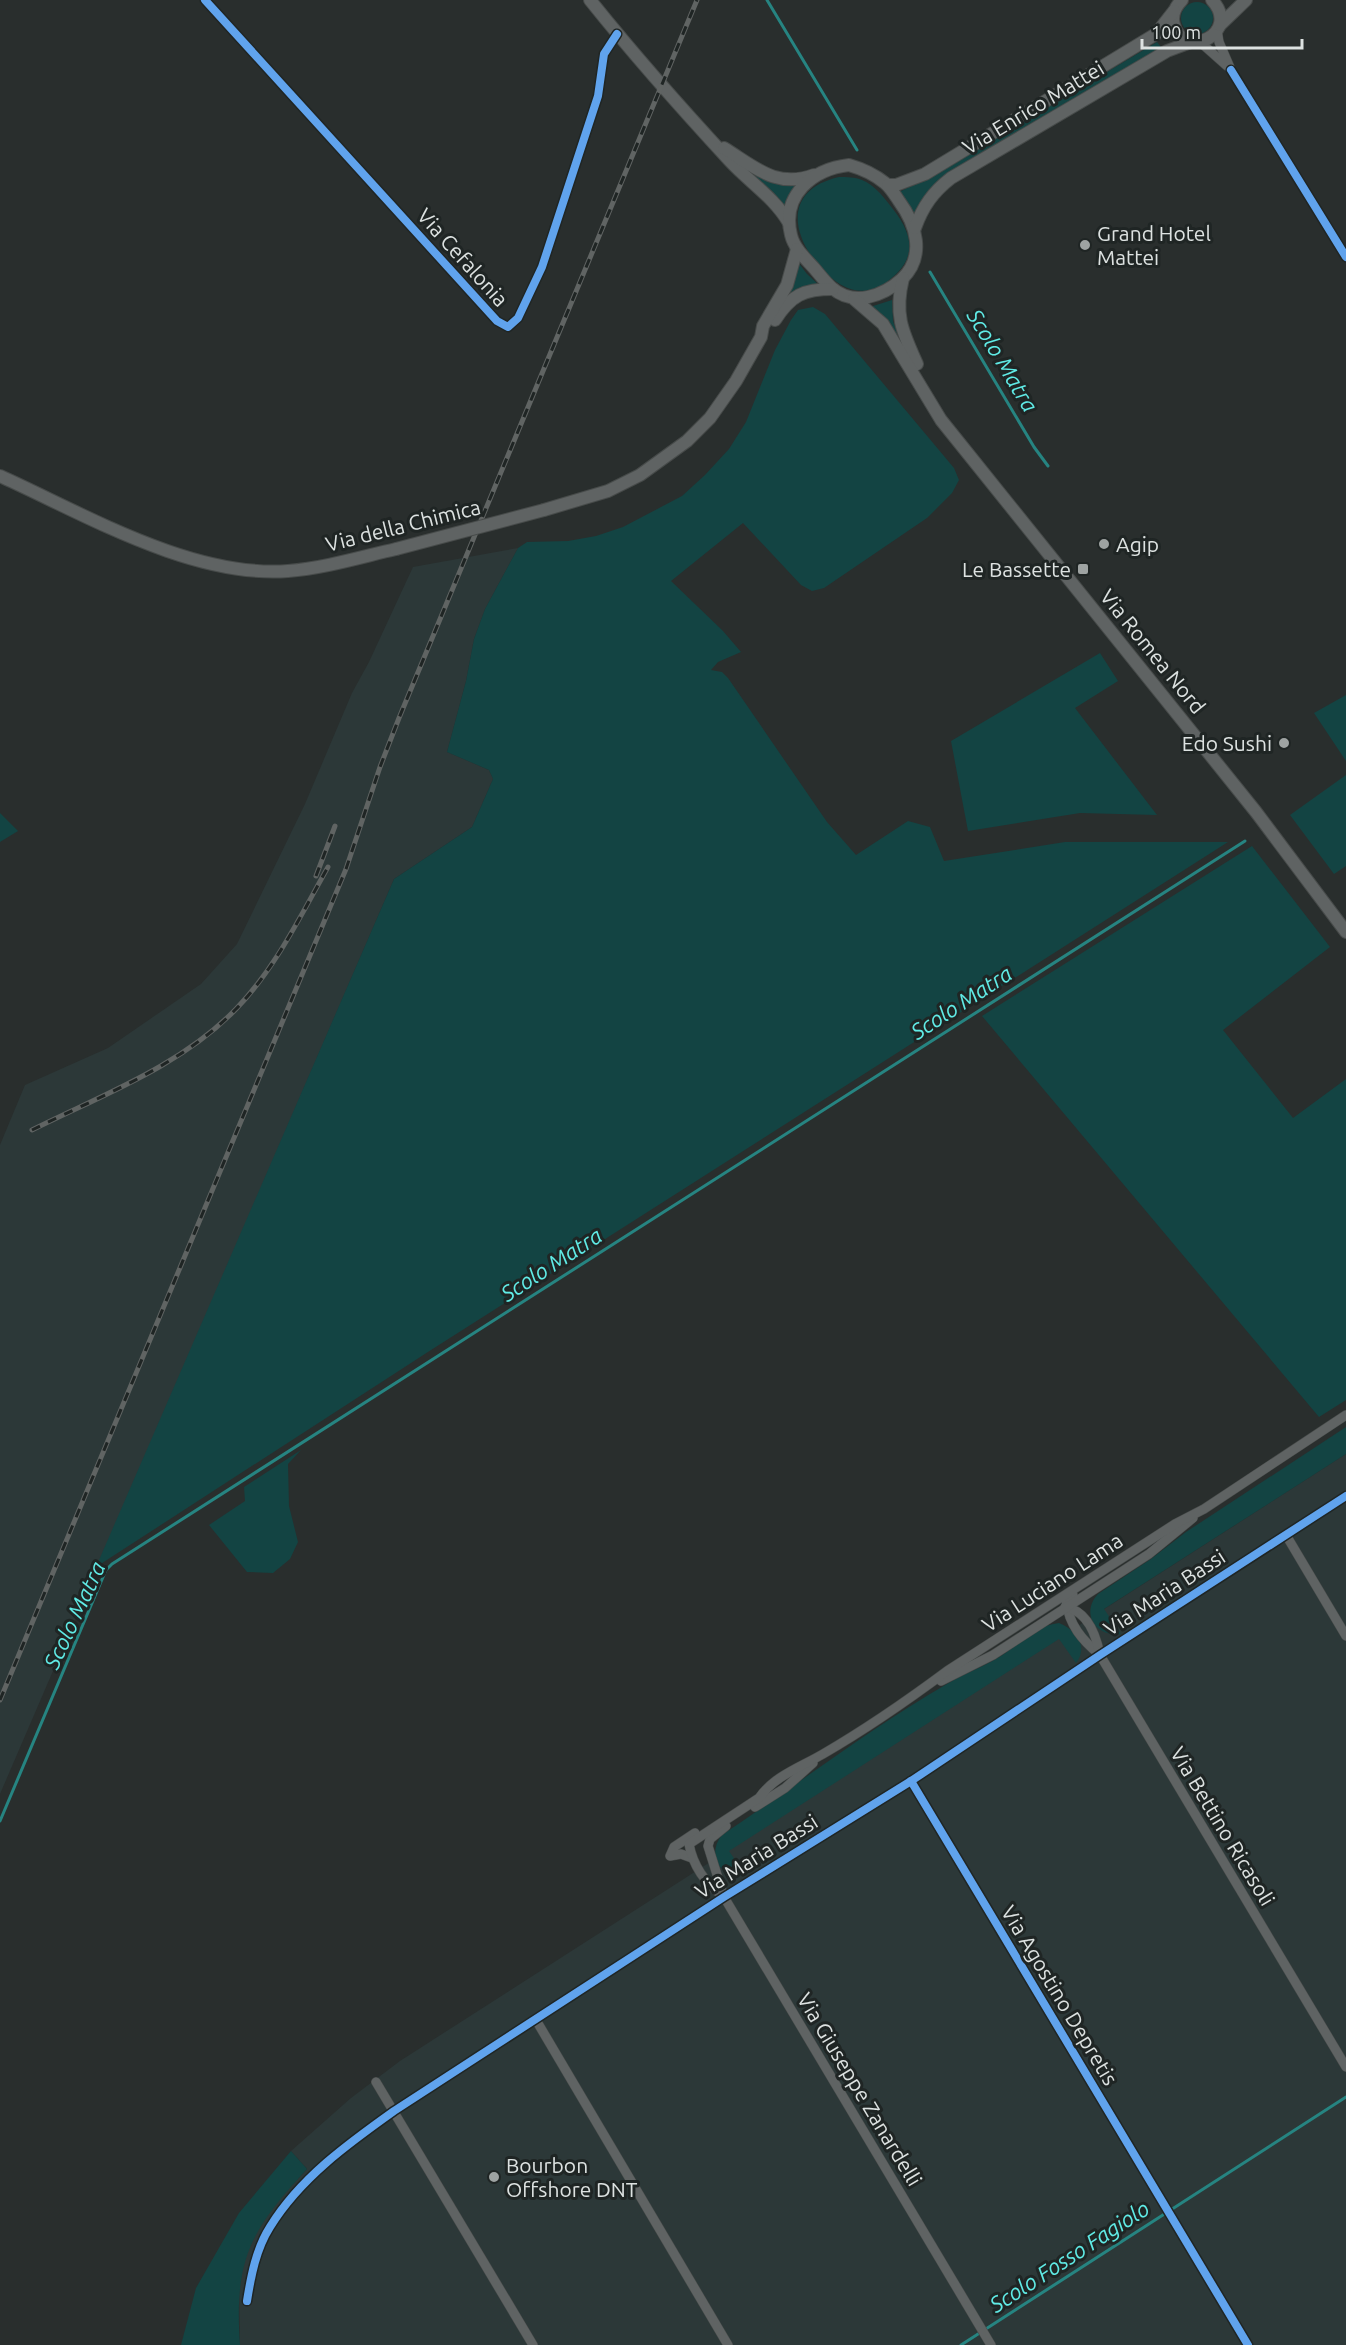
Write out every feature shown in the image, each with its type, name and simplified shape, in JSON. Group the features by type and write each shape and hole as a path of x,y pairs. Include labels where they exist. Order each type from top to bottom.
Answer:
{"main road":[{"path":"590,0 661,86 738,170 774,203 790,224"},
{"path":"1212,0 1220,12 1219,28"},
{"path":"1219,28 1246,0"},
{"path":"1178,4 1173,24 1185,39 1196,42"},
{"name":"Via Enrico Mattei","path":"888,185 896,185 925,174 1156,34 1178,4"},
{"name":"Via Enrico Mattei","path":"915,228 936,189 951,178 1167,51 1213,36 1219,28"},
{"path":"710,139 776,179 802,179 834,166 849,165 863,169 888,185 909,215 915,228 917,242 911,267 903,278 886,291 871,297 854,299 833,289 797,249 791,236 789,212 798,192 815,174"},
{"name":"Via della Chimica","path":"761,337 764,326 787,285 797,249"},
{"name":"Via Romea Nord","path":"903,278 898,297 899,319 928,396"},
{"name":"Via della Chimica","path":"0,476 154,546 226,567 287,571 337,563 544,510 608,491 640,475 687,441 710,418 736,381 761,337 790,300 799,294 833,289"},
{"name":"Via Romea Nord","path":"854,299 883,324 941,420 1235,785 1346,932"}],"street":[{"name":"Via Cefalonia","path":"205,0 497,321 508,327 518,318 542,267 598,96 604,54 617,34"},
{"path":"1219,28 1219,42 1231,70 1346,257"},
{"path":"1196,42 1231,70"},
{"name":"Via Luciano Lama","path":"724,1897 708,1846 710,1839 721,1830 785,1788 824,1754 983,1647 1175,1524 1204,1509 1346,1415"},
{"name":"Via Maria Bassi","path":"248,2301 254,2265 269,2228 291,2198 352,2141 394,2111 724,1897 911,1781 1100,1654 1346,1496"},
{"name":"Via Luciano Lama","path":"922,1689 993,1655 1149,1554 1178,1533 1204,1509"},
{"path":"1286,1535 1346,1636"},
{"name":"Via Luciano Lama","path":"1067,1607 1066,1601 1127,1560 1139,1547"},
{"path":"1087,1620 1085,1608 1088,1594"},
{"name":"Via Luciano Lama","path":"983,1647 1002,1641 1057,1606 1067,1607"},
{"path":"1067,1607 1075,1609 1087,1620 1096,1636 1100,1654"},
{"name":"Via Bettino Ricasoli","path":"1067,1607 1074,1628 1100,1654 1346,2067"},
{"path":"1050,1618 1059,1617 1067,1620 1074,1628"},
{"name":"Via Luciano Lama","path":"692,1858 681,1854 670,1856 674,1847 797,1767 824,1754"},
{"name":"Via Agostino Depretis","path":"911,1781 1248,2345"},
{"name":"Via Luciano Lama","path":"692,1858 689,1844 759,1798 766,1788"},
{"name":"Via Giuseppe Zanardelli","path":"692,1858 710,1887 724,1897 990,2344"},
{"path":"536,2020 728,2345"},
{"path":"376,2082 533,2345"}],"shaded area":[{"path":"1197,2 1208,7 1213,18 1208,29 1197,34 1186,29 1181,18 1186,7"},
{"path":"1157,42 1161,47 945,177 917,217 899,192 937,174"},
{"path":"734,160 771,183 797,184 786,207 772,191"},
{"path":"839,177 859,179 874,187 902,222 909,240 907,258 902,267 884,284 874,289 856,290 837,282 820,267 802,240 798,226 798,213 802,202 809,191"},
{"path":"797,261 819,285 797,290 785,296"},
{"path":"892,300 893,321 901,344 870,307"},
{"path":"813,307 825,314 954,468 959,480 952,493 927,518 824,588 812,591 801,585 743,523 671,581 723,631 741,652 718,662 711,670 722,672 728,678 827,822 856,855 908,821 930,827 944,861 1065,842 1228,842 431,1350 96,1567 394,879 472,827 493,779 489,770 447,752 466,681 474,639 485,609 518,548 527,542 568,541 596,536 623,527 682,496 729,449 746,422 775,350 791,320 798,310"},
{"path":"518,548 485,609 474,639 466,681 447,752 489,770 493,779 472,827 394,879 0,1794 0,1145 25,1085 108,1048 201,984 237,944 305,804 352,693 413,567"},
{"path":"1100,653 1118,681 1075,708 1157,815 1080,813 968,831 951,741"},
{"path":"1346,695 1346,761 1314,713"},
{"path":"1346,775 1346,866 1334,874 1290,815"},
{"path":"0,813 18,831 0,842"},
{"path":"1252,846 1330,947 1223,1030 1293,1118 1346,1079 1346,1400 1319,1417 982,1016"},
{"path":"1346,1427 1346,1454 1104,1609 1121,1634 1104,1632 1093,1623 1090,1609 1098,1594 1151,1559 1186,1532"},
{"path":"301,1450 288,1464 289,1506 298,1542 290,1559 273,1573 247,1572 209,1525 245,1501 244,1487"},
{"path":"1346,1454 1346,2345 240,2345 239,2289 244,2260 257,2230 274,2204 307,2169 291,2151 351,2098 400,2061"},
{"path":"1059,1623 1071,1630 1079,1639 1081,1651 1076,1663 1059,1639 729,1851 745,1875 729,1874 718,1864 715,1850 722,1835 918,1701 996,1659 1034,1632"},
{"path":"291,2151 307,2169 259,2229 250,2248 240,2290 240,2345 181,2345 196,2288 239,2213"}],"waterway":[{"name":"Scolo Matra","path":"767,0 857,150"},
{"name":"Scolo Matra","path":"930,272 1034,447 1048,466"},
{"name":"Scolo Matra","path":"0,1821 106,1570 112,1564 1245,841"},
{"name":"Scolo Fosso Fagiolo","path":"961,2345 1346,2097"}],"railway":[{"path":"0,1700 346,869 399,718 697,0"},
{"path":"316,876 335,826"},
{"path":"32,1130 140,1078 191,1047 214,1029 236,1009 263,977 287,941 328,867"}],"cycle path":[{"path":"205,0 497,321 508,327 518,318 542,267 598,96 604,54 617,34"},
{"path":"1231,70 1346,257"},
{"path":"247,2301 252,2272 261,2244 282,2209 326,2163 377,2123 724,1897 911,1781 1100,1655 1346,1496"},
{"path":"911,1781 1248,2345"}],"place":[{"name":"Grand Hotel Mattei","path":"1085,245"},
{"name":"Agip","path":"1104,544"},
{"name":"Le Bassette","path":"1083,569"},
{"name":"Edo Sushi","path":"1284,743"},
{"name":"Bourbon Offshore DNT","path":"494,2177"}]}
